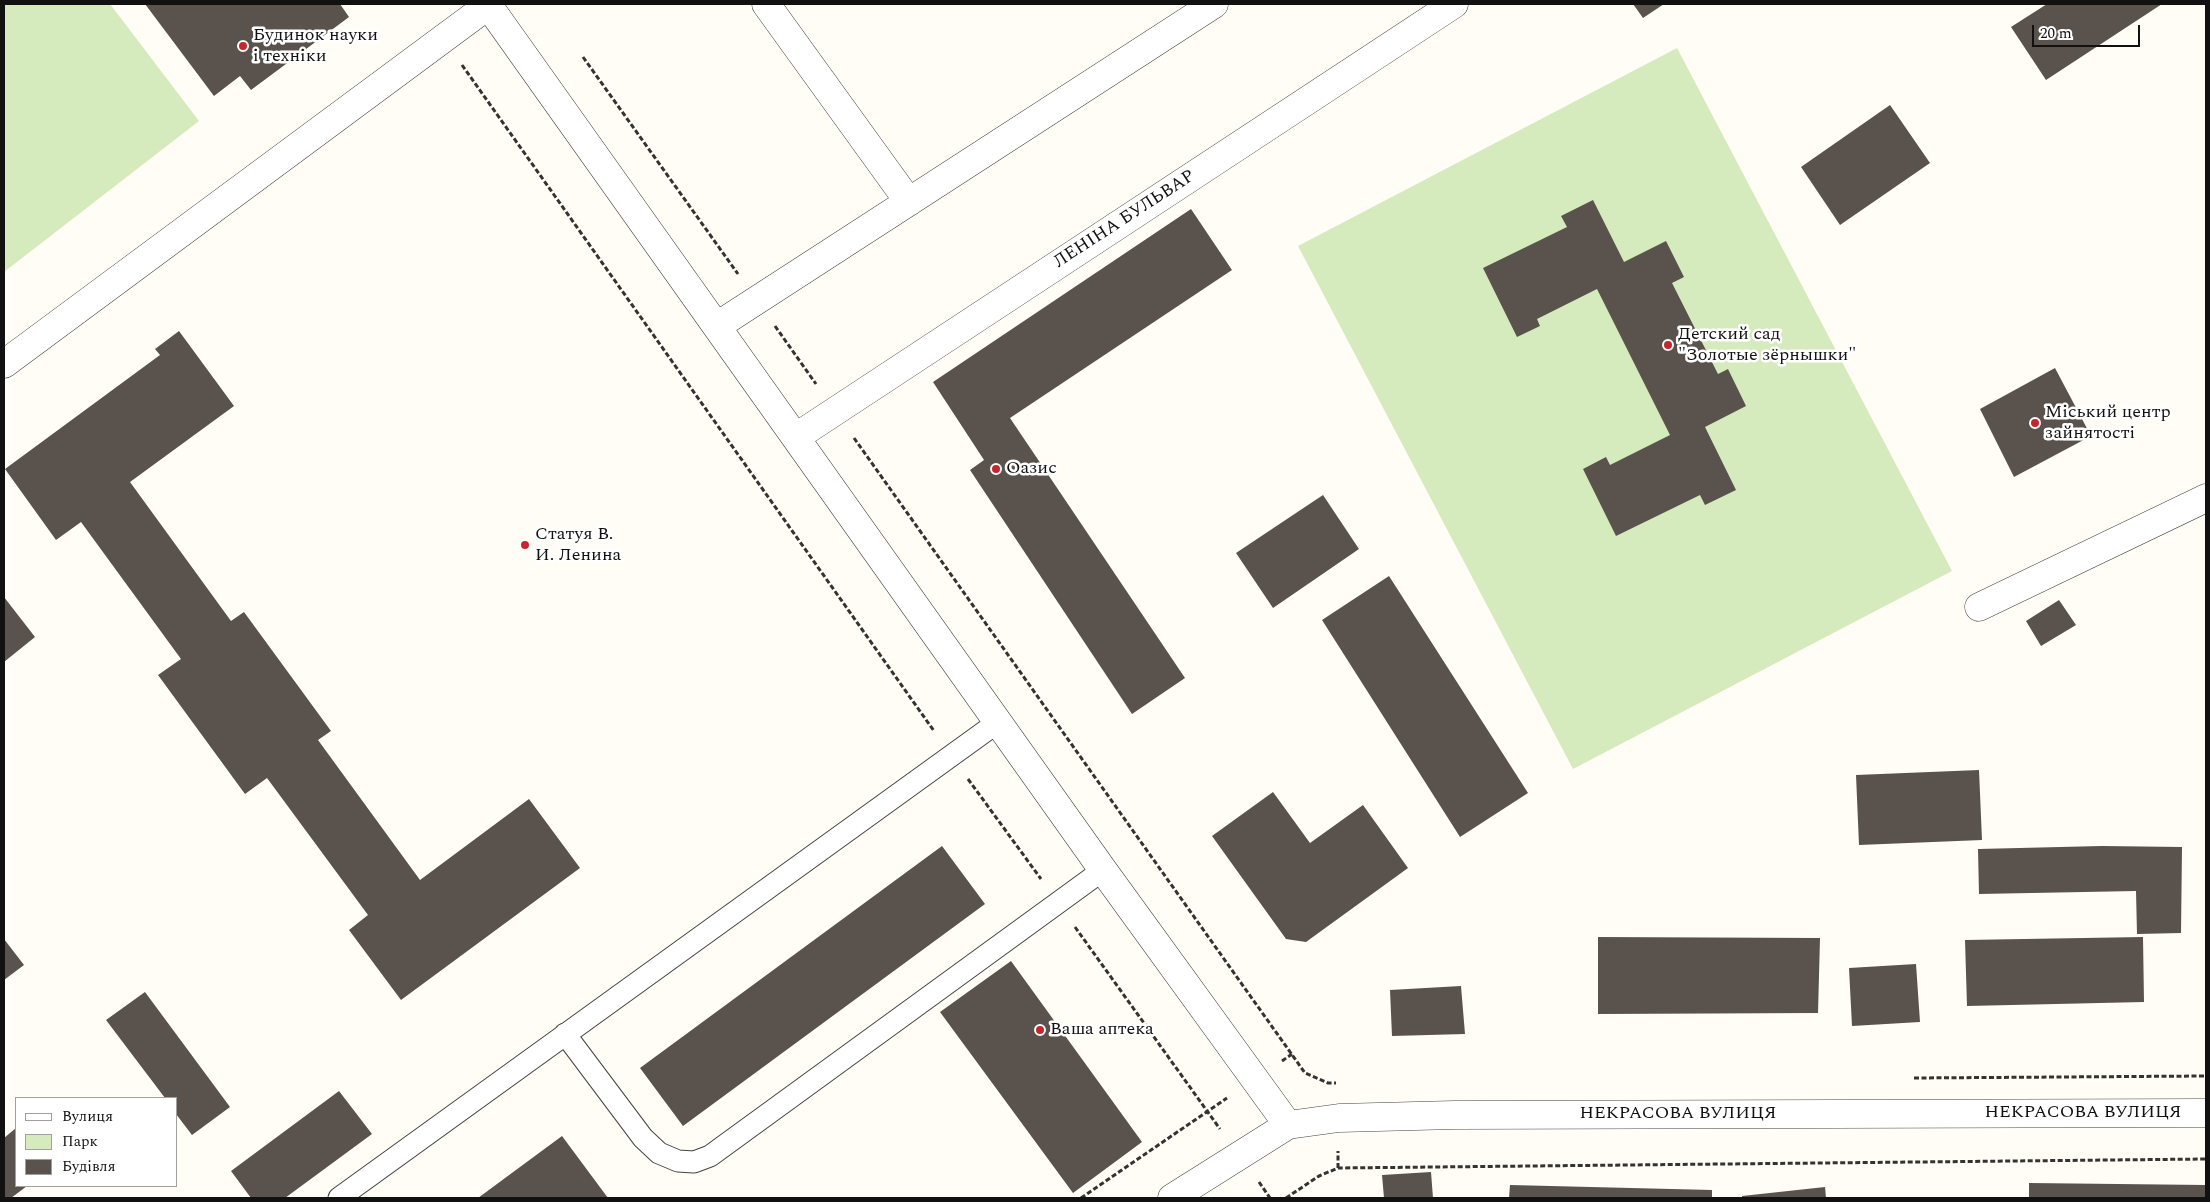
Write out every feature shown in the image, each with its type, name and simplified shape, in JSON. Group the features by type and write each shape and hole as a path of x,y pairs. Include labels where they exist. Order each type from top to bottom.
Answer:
{"street":[{"path":"4,364 489,4 1103,870 1288,1125"},
{"path":"766,4 909,202"},
{"path":"717,326 1214,4"},
{"name":"ЛЕНІНА БУЛЬВАР","path":"796,437 1454,4"},
{"path":"1979,607 2206,498"},
{"name":"НЕКРАСОВА ВУЛИЦЯ","path":"1181,1196 1288,1125 1339,1118 1454,1115 2206,1113"}],"lane":[{"path":"339,1198 998,722"},
{"path":"565,1034 643,1138 659,1153 678,1161 694,1162 710,1156 1103,870"}],"path":[{"path":"443,38 1045,884"},
{"path":"584,57 739,276"},
{"path":"774,325 820,390"},
{"path":"848,430 1305,1073 1328,1083"},
{"path":"1074,925 1270,1198"},
{"path":"1082,1198 1208,1110"},
{"path":"1286,1198 1319,1176 1338,1168 2206,1159"}],"green space":[{"path":"4,4 110,4 199,121 4,272"},
{"path":"1677,48 1952,571 1573,769 1298,246"}],"building":[{"name":"Будинок науки і техніки","path":"145,4 340,4 349,17 251,90 240,76 214,96"},
{"path":"1633,4 1664,4 1643,18"},
{"path":"2047,4 2162,4 2046,80 2011,27"},
{"path":"1890,105 1930,163 1840,225 1801,167"},
{"path":"1593,200 1624,262 1666,241 1684,277 1672,283 1718,374 1728,369 1746,406 1705,427 1736,490 1705,505 1700,495 1616,536 1583,469 1606,457 1610,465 1670,435 1597,289 1537,319 1540,326 1517,337 1483,268 1567,227 1561,216"},
{"path":"1191,209 1232,270 1010,418 1185,678 1132,714 970,470 984,460 933,382"},
{"path":"179,331 234,406 130,482 231,621 244,612 331,731 318,740 420,880 529,799 580,868 401,1000 349,930 368,915 267,778 245,794 158,675 181,659 81,522 56,540 5,469 160,355 155,349"},
{"name":"Міський центр зайнятості","path":"2055,368 2091,436 2014,477 1980,409"},
{"path":"1323,495 1359,549 1273,608 1236,553"},
{"path":"1389,576 1528,793 1460,837 1322,620"},
{"path":"4,597 35,637 4,662"},
{"path":"2059,600 2076,625 2041,646 2026,621"},
{"path":"1979,770 1982,840 1859,845 1856,775"},
{"path":"1273,792 1310,843 1363,805 1408,868 1306,942 1286,939 1212,836"},
{"path":"942,846 985,904 683,1126 640,1068"},
{"path":"2102,846 2182,847 2181,933 2137,934 2136,891 1979,894 1978,849"},
{"path":"1598,937 1820,938 1818,1013 1598,1014"},
{"path":"2143,937 2144,1002 1967,1006 1965,940"},
{"path":"4,939 24,965 4,980"},
{"path":"1011,961 1142,1142 1073,1193 940,1012"},
{"path":"1916,964 1920,1022 1852,1026 1849,968"},
{"path":"1461,986 1465,1034 1392,1036 1390,990"},
{"path":"145,992 230,1107 192,1135 178,1117 178,1097 164,1097 106,1020"},
{"path":"339,1091 372,1134 285,1198 251,1198 231,1171"},
{"path":"15,1129 15,1187 26,1187 11,1198 4,1198 4,1138"},
{"path":"562,1136 608,1198 478,1198"},
{"path":"1431,1172 1433,1198 1384,1198 1382,1175"},
{"path":"2029,1183 2206,1185 2206,1198 2029,1198"},
{"path":"1510,1185 1712,1190 1712,1198 1509,1198"},
{"path":"1825,1187 1826,1198 1742,1198 1742,1196"}],"place":[{"name":"Будинок науки і техніки","path":"243,46"},
{"name":"Детский сад \"Золотые зёрнышки\"","path":"1668,345"},
{"name":"Міський центр зайнятості","path":"2035,423"},
{"name":"Оазис","path":"996,469"},
{"name":"Статуя В. И. Ленина","path":"525,545"},
{"name":"Ваша аптека","path":"1040,1030"}]}
